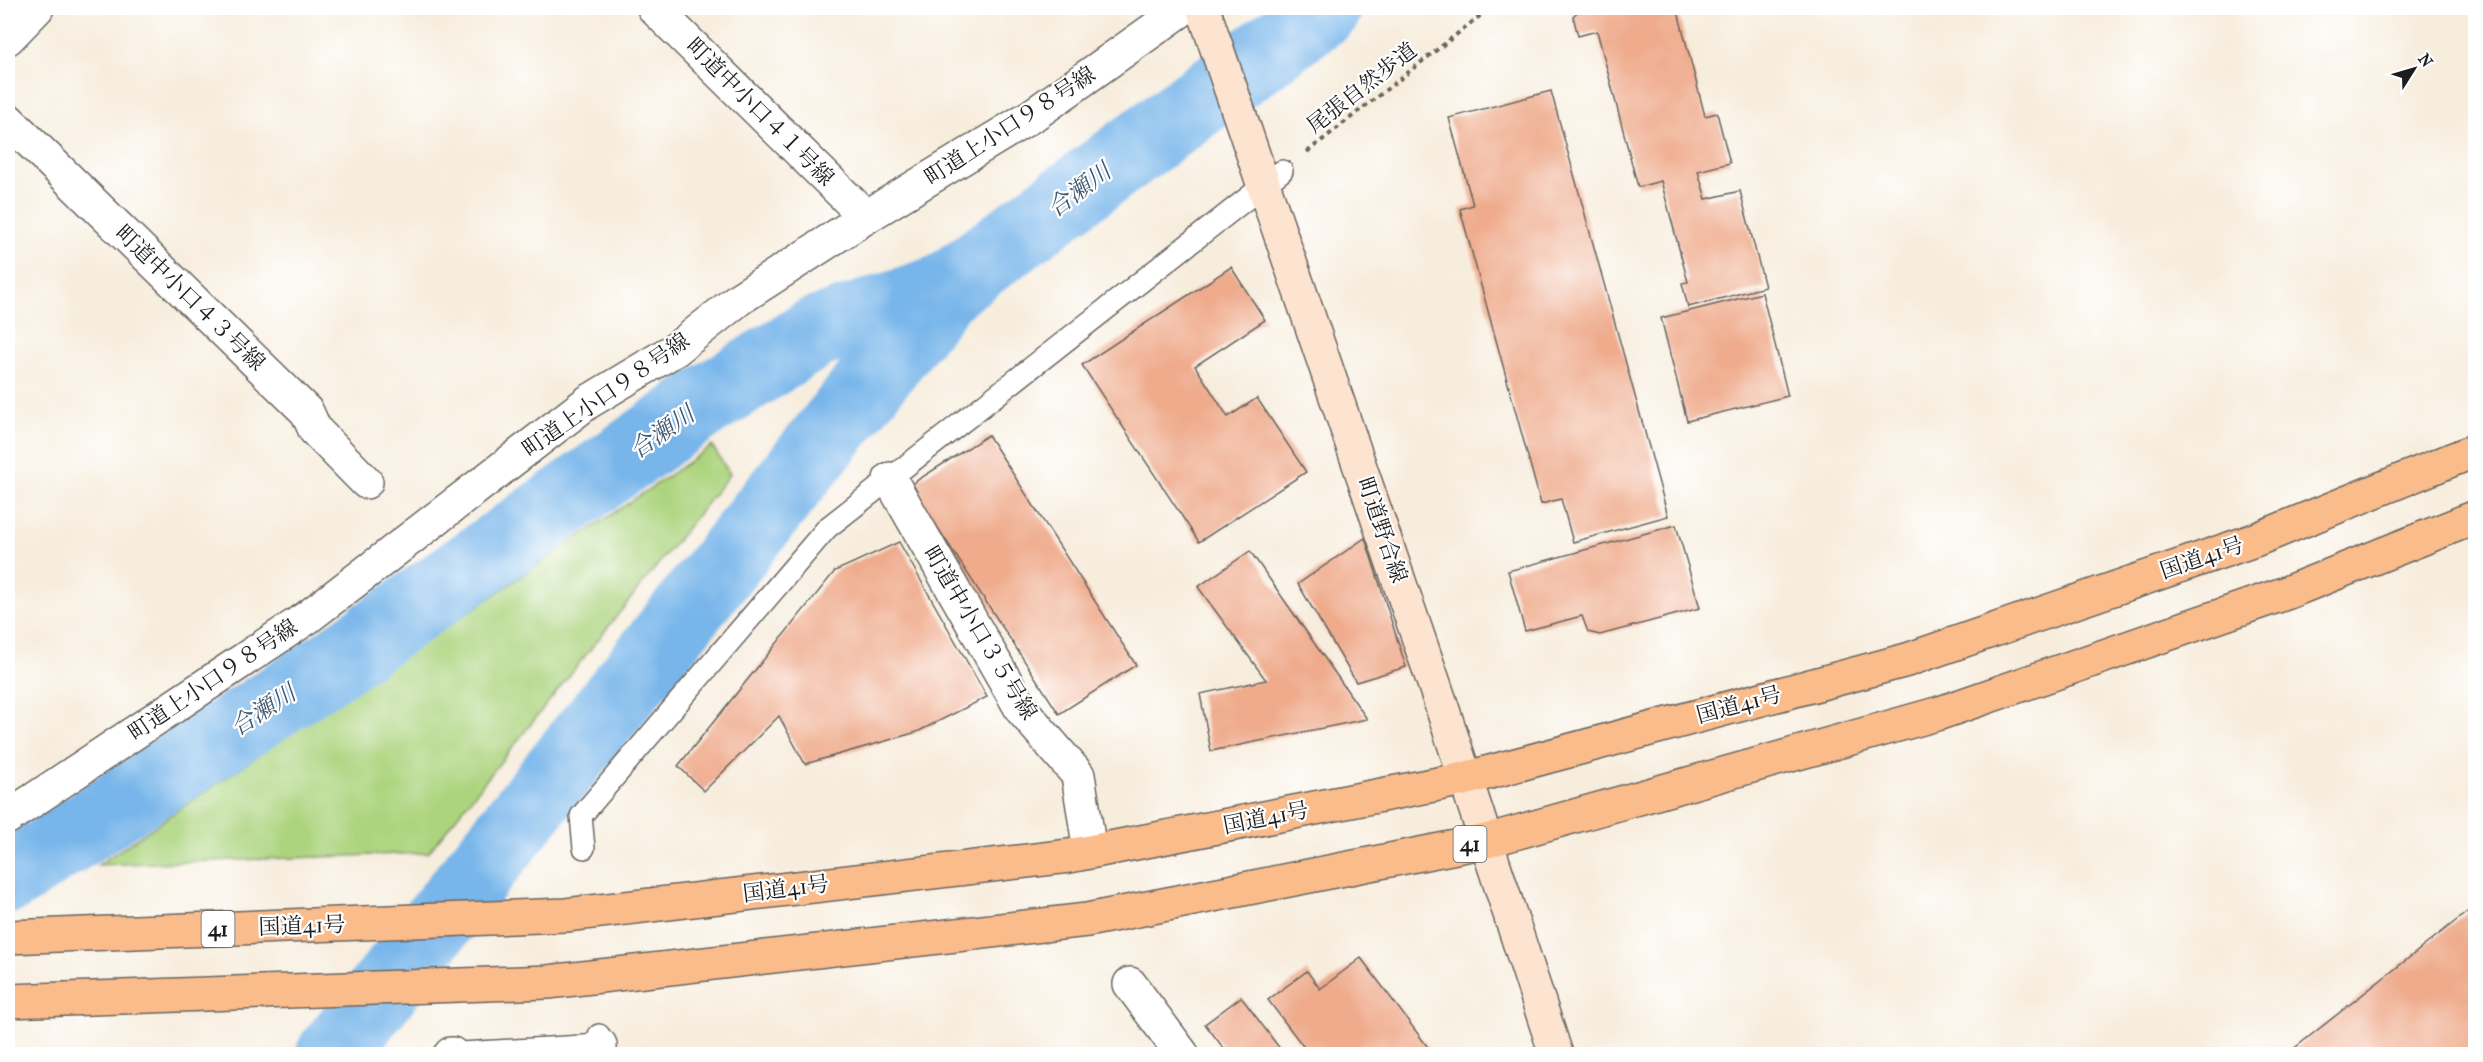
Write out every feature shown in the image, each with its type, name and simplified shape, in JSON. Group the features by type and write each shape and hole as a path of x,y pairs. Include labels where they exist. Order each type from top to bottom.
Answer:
{"highway":[{"name":"国道41号","path":"8,937 566,915 1090,851 1464,779 1907,660 2255,540 2475,450"},
{"name":"41","path":"8,1001 548,982 1087,920 1486,841 1940,713 2286,593 2475,517"}],"street":[{"path":"8,38 37,8"},
{"name":"町道中小口４１号線","path":"654,8 866,217"},
{"name":"町道上小口９８号線","path":"8,817 308,617 588,402 676,349 739,299 866,217 1033,115 1184,8"},
{"name":"町道野合線","path":"1203,8 1270,178 1464,779 1556,1054"},
{"name":"町道中小口４３号線","path":"8,120 307,412 315,430 366,482"},
{"name":"町道中小口３５号線","path":"890,479 1022,710 1078,775 1090,851"},
{"path":"1130,984 1182,1054"}],"lane":[{"path":"584,848 581,816 827,528 1270,178"},
{"path":"443,1054 600,1044"}],"path":[{"name":"尾張自然歩道","path":"1270,178 1490,8"}],"green space":[{"path":"712,446 730,474 428,853 98,865"}],"building":[{"path":"1582,8 1677,8 1705,116 1717,113 1730,163 1698,171 1706,199 1740,191 1765,287 1688,307 1682,283 1688,282 1661,181 1638,187 1597,31 1578,36 1573,16"},
{"path":"1551,91 1668,516 1573,542 1561,499 1541,504 1460,209 1473,205 1449,118"},
{"path":"1231,267 1265,320 1195,366 1228,417 1257,398 1306,472 1199,542 1082,365"},
{"path":"1762,293 1788,396 1687,421 1661,318"},
{"path":"988,435 1136,665 1059,714 910,485"},
{"path":"1676,525 1700,608 1600,635 1588,632 1582,616 1525,631 1508,571"},
{"path":"1365,538 1406,667 1356,682 1298,584"},
{"path":"899,542 987,697 917,732 805,764 779,716 704,791 678,766 835,571"},
{"path":"1250,551 1367,719 1211,751 1200,694 1266,680 1198,587"},
{"path":"2476,905 2476,1054 2287,1054"},
{"path":"1361,958 1433,1054 1309,1054 1268,1000 1307,971 1320,989"},
{"path":"1241,997 1284,1054 1228,1054 1205,1024"}],"waterway":[{"name":"合瀬川","path":"8,878 338,661 697,407 815,333 945,289 1326,8"},
{"path":"332,1054 945,289"}]}
